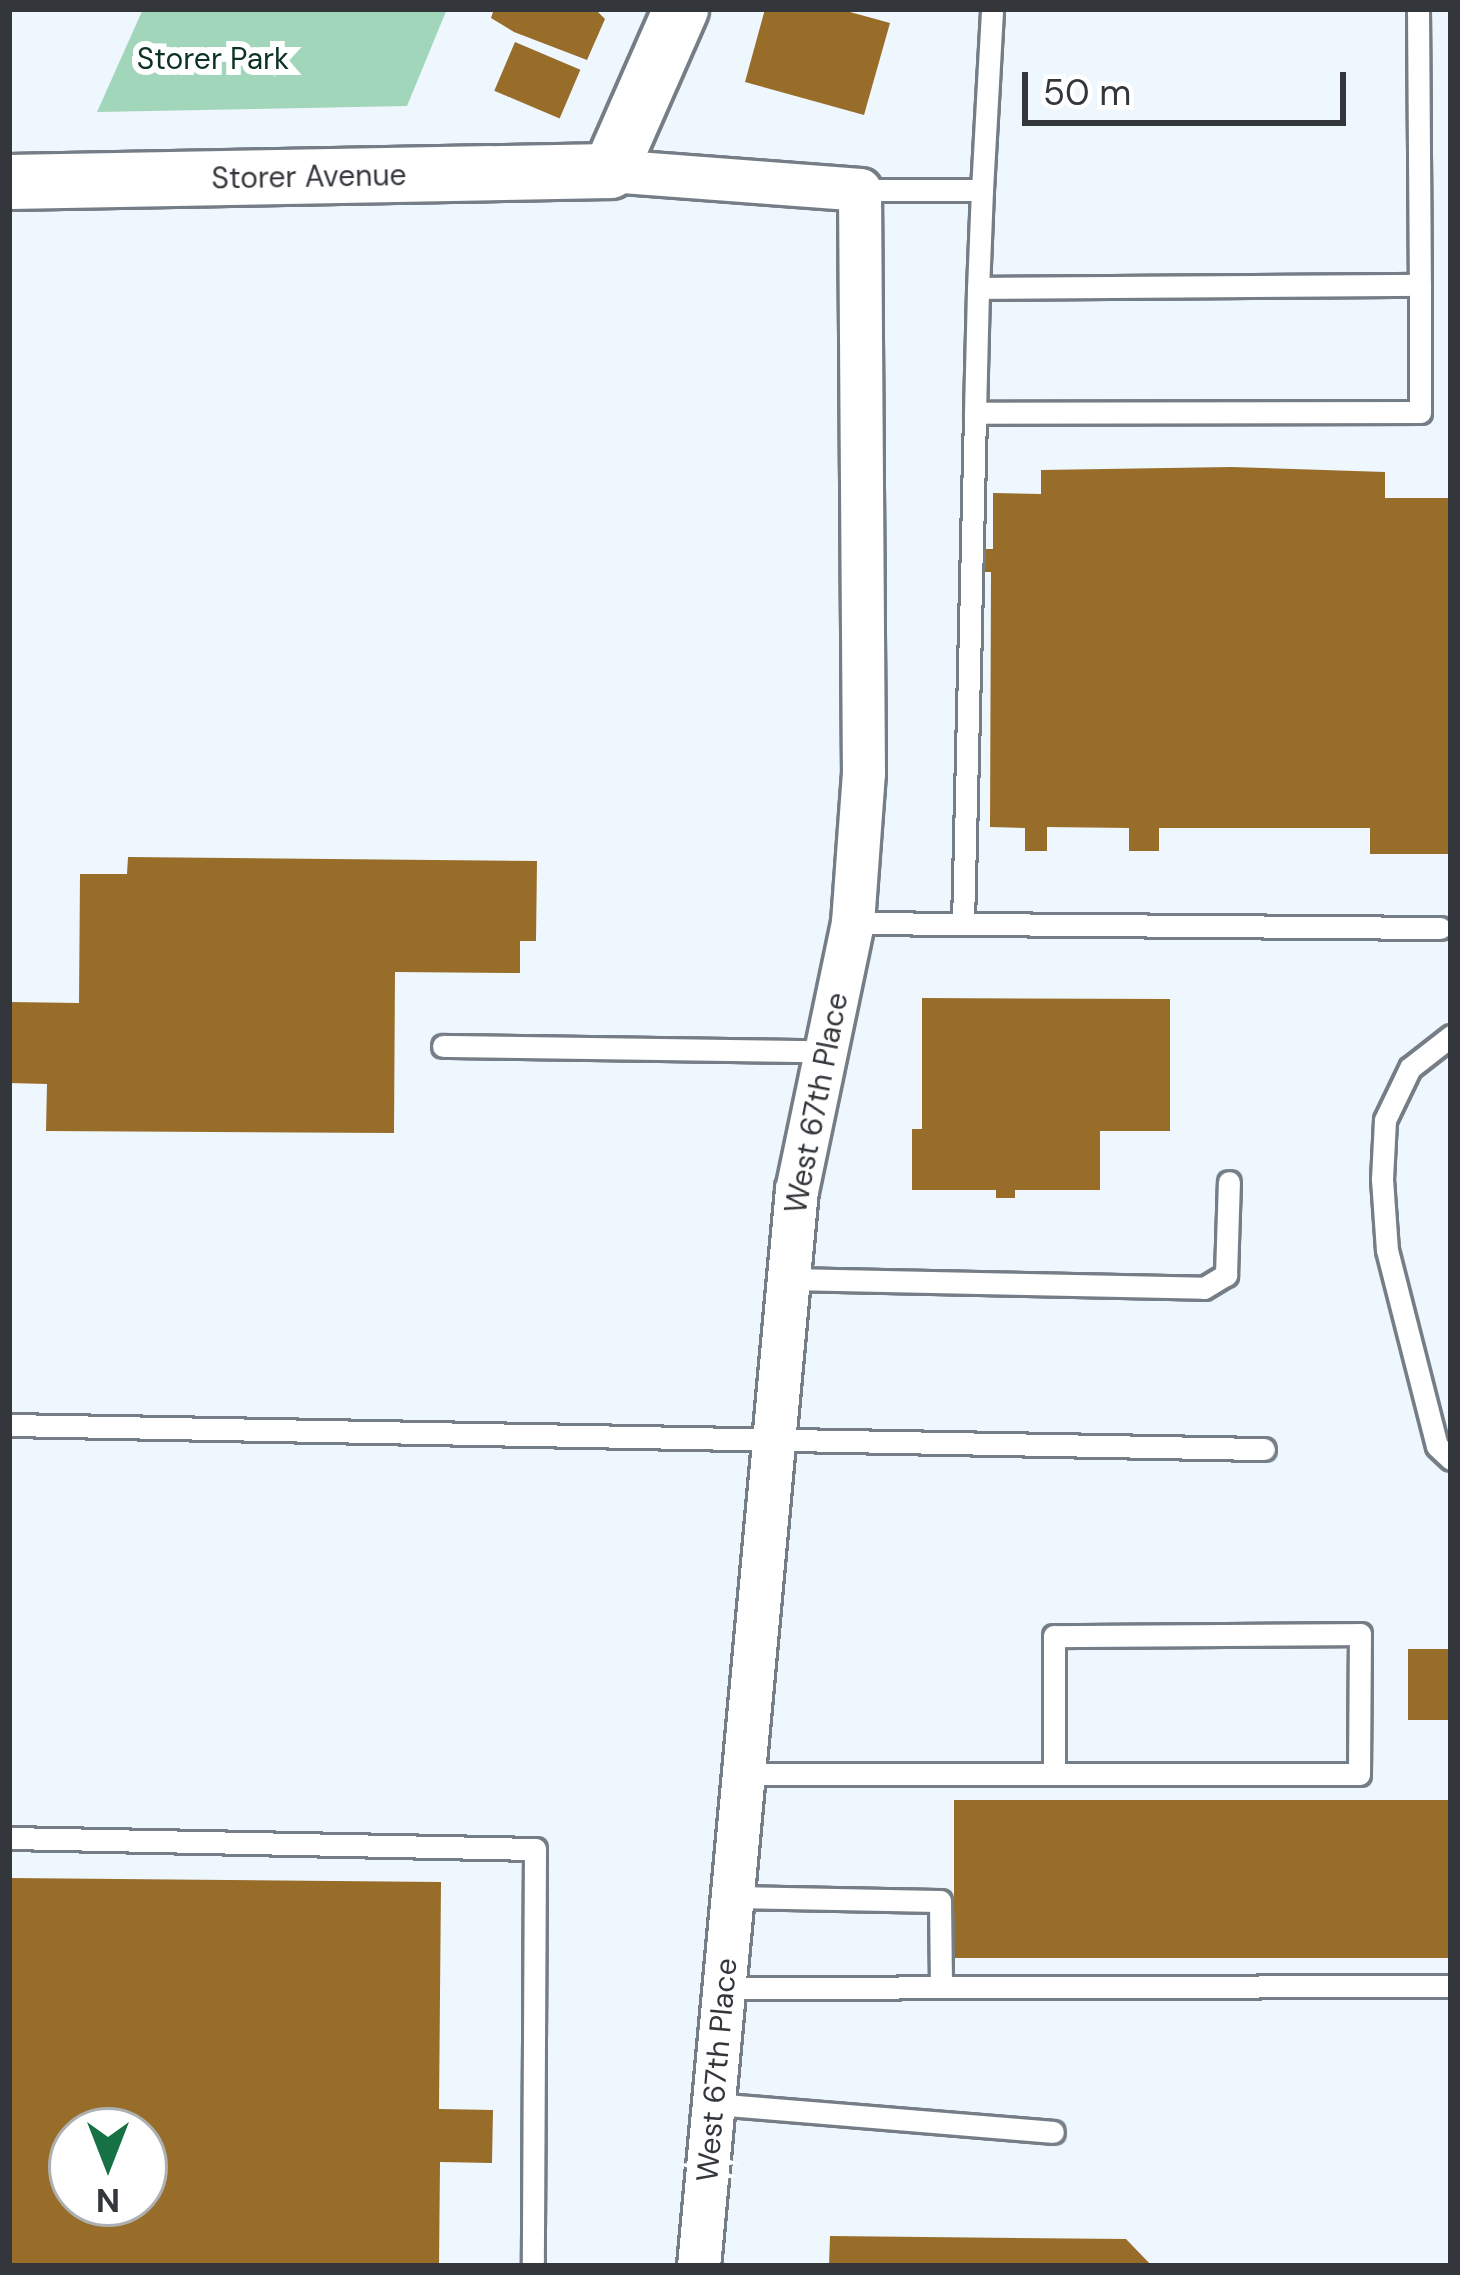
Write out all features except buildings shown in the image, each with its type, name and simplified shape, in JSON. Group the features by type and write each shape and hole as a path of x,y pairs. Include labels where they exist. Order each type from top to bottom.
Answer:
{"street":[{"path":"680,9 610,171 860,190"},
{"name":"Storer Avenue","path":"9,182 610,171"},
{"name":"West 67th Place","path":"699,2266 789,1279 823,1052 853,923 864,773 860,190"}],"lane":[{"path":"963,924 978,287 992,9"},
{"path":"975,413 1420,412 1418,9"},
{"path":"860,190 982,190"},
{"path":"978,287 1420,285"},
{"path":"853,923 1440,928"},
{"path":"1451,1036 1410,1068 1385,1120 1382,1180 1387,1250 1437,1446 1451,1459"},
{"path":"443,1046 823,1052"},
{"path":"789,1279 1204,1288 1226,1275 1228,1182"},
{"path":"9,1425 1264,1449"},
{"path":"744,1774 1054,1774 1359,1774 1360,1634 1054,1636 1054,1774"},
{"path":"9,1838 535,1849 533,2266"},
{"path":"732,1897 940,1901 941,1987"},
{"path":"724,1988 1451,1986"},
{"path":"714,2104 1053,2132"}],"green space":[{"name":"Storer Park","path":"143,9 447,9 407,106 97,112"}]}
